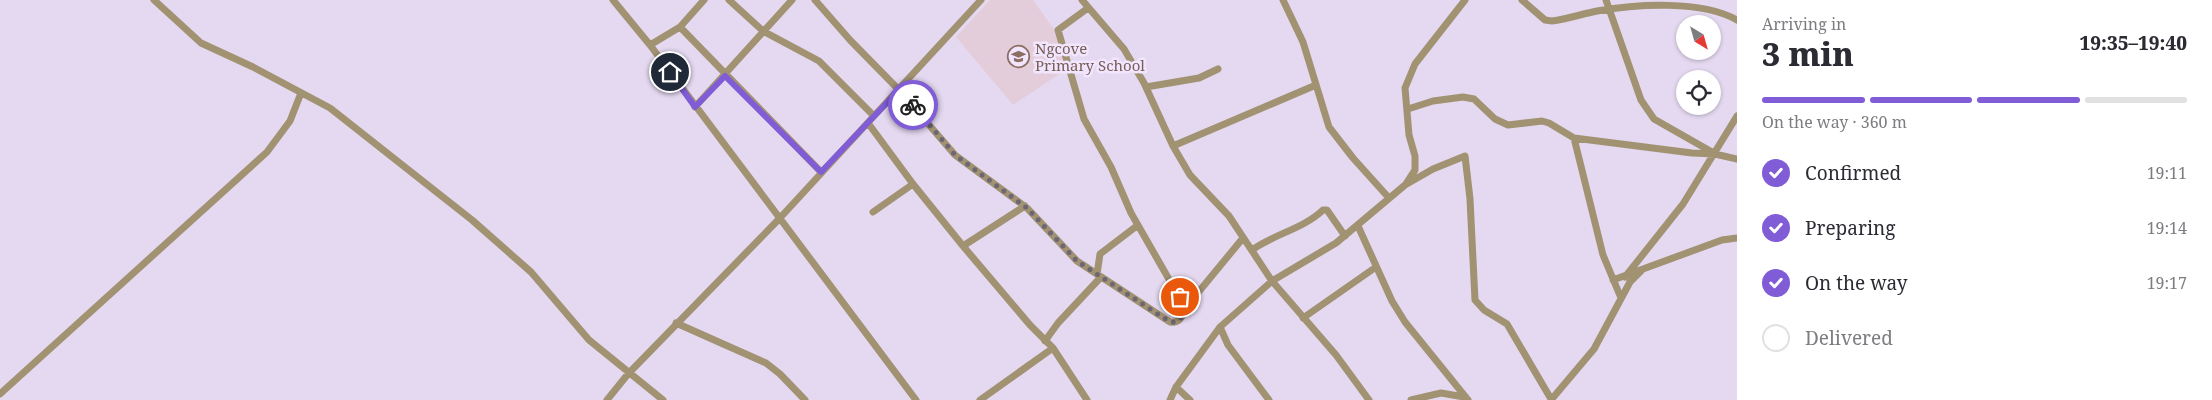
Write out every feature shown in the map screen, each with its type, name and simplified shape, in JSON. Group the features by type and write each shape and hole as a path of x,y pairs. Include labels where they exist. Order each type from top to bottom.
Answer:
{"street":[{"path":"154,0 202,43 330,108 472,220 531,272 589,340 628,374 663,400"},
{"path":"613,0 650,45 779,220 916,400"},
{"path":"650,45 680,27 704,0"},
{"path":"729,0 763,30 819,62 874,116"},
{"path":"695,107 792,0"},
{"path":"815,0 850,40 899,90 955,155 1025,206 1077,261 1170,322 1176,322 1181,319 1187,306 1243,238"},
{"path":"608,400 628,374 779,220 821,172 981,0"},
{"path":"1082,0 1124,49 1146,87 1173,146 1190,175 1229,216 1272,282 1336,355 1369,400"},
{"path":"1283,0 1303,42 1329,127 1352,158 1389,198"},
{"path":"1405,185 1415,170 1415,156 1408,135 1408,109 1405,88 1415,64 1465,0"},
{"path":"1522,0 1545,20 1552,21 1632,6 1679,5 1717,11 1737,20"},
{"path":"1606,0 1641,100 1647,112 1654,119 1715,154"},
{"path":"1088,8 1061,28 1058,33 1084,119 1111,167 1120,193 1187,306"},
{"path":"680,27 725,76 821,172"},
{"path":"1146,87 1198,78 1218,69"},
{"path":"1173,146 1316,85"},
{"path":"0,394 267,152 290,121 301,92"},
{"path":"1408,109 1434,101 1463,97 1481,105 1503,124 1515,125 1542,121 1549,123 1574,138 1692,153 1715,154 1737,159"},
{"path":"1625,277 1664,229 1715,154 1737,116"},
{"path":"868,123 912,184 963,246 1053,348 1087,400"},
{"path":"1574,138 1603,255 1621,298"},
{"path":"1170,400 1176,387 1220,327 1272,282 1345,236 1405,185 1433,169 1465,156 1470,199 1475,300 1484,310 1507,324 1551,400 1594,349 1630,282 1641,271"},
{"path":"873,212 912,184"},
{"path":"963,246 1025,206"},
{"path":"1252,250 1265,240 1314,219 1323,210 1327,210 1345,236"},
{"path":"1045,341 1099,276 1100,254 1138,225"},
{"path":"1358,226 1392,301 1406,322 1466,398"},
{"path":"1613,280 1722,240 1737,238"},
{"path":"1302,318 1376,267"},
{"path":"676,323 766,364 780,374 805,400"},
{"path":"1220,327 1228,345 1269,400"},
{"path":"980,400 1053,348"},
{"path":"1176,387 1190,400"},
{"path":"1411,400 1441,393 1466,398"}],"shaded area":[{"name":"Ngcove Primary School","path":"990,0 1033,0 1056,32 1070,67 1013,105 956,37"}],"way so far":[{"path":"913,105 955,155 1027,208 1077,261 1170,322 1176,322 1181,319 1187,306 1180,297"}],"place":[{"name":"Ngcove Primary School","path":"1019,57"}],"route":[{"path":"670,72 695,107 725,76 821,172 899,90 913,105"}]}
